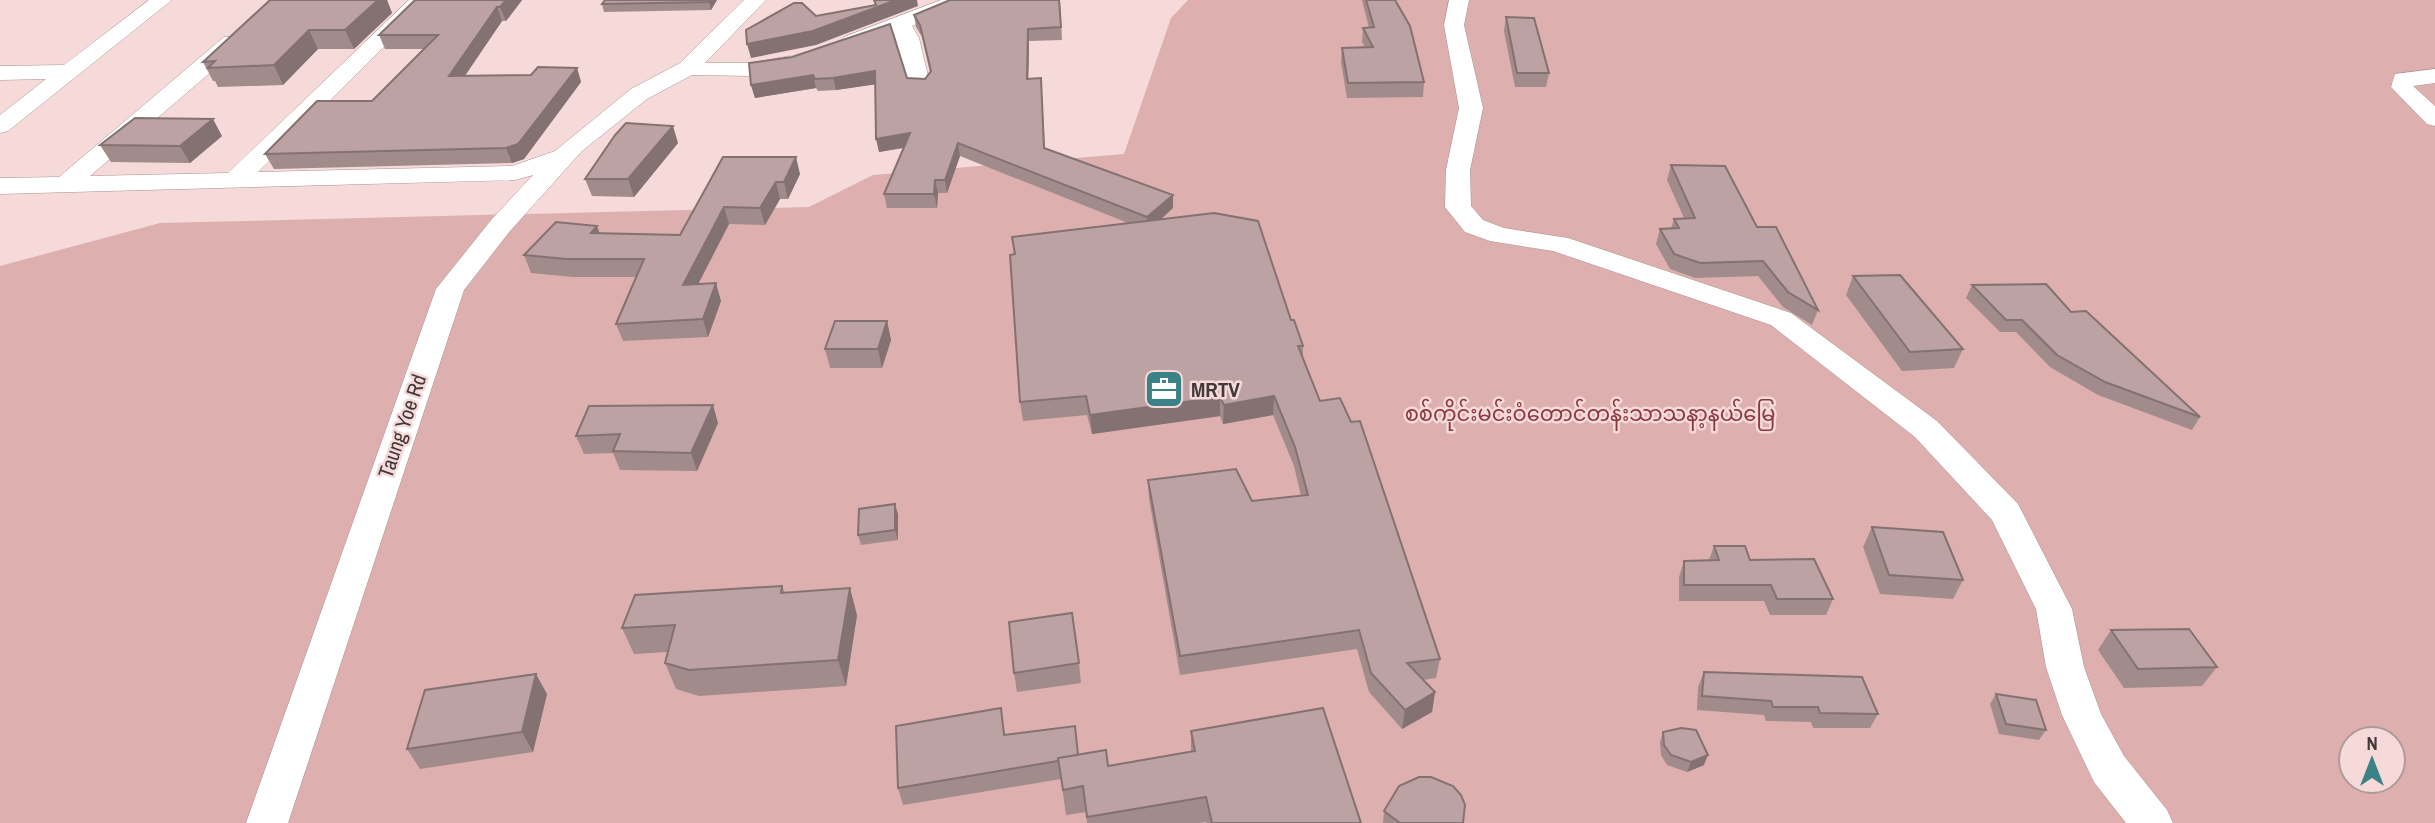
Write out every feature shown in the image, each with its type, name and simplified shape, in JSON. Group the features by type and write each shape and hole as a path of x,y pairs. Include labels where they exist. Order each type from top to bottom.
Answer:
{"street":[{"path":"0,126 162,0"},
{"path":"234,181 421,0"},
{"name":"Taung Yoe Rd","path":"267,823 445,300 458,278 520,203 573,146 639,94 688,68 756,0"},
{"path":"836,48 900,24 924,6 958,0"},
{"path":"1459,0 1454,25 1471,108 1458,170 1458,207 1474,226 1499,235 1558,244 1781,319 1926,429 2006,513 2053,609 2065,667 2082,715 2109,769 2152,823"},
{"path":"900,24 908,38 919,84"},
{"path":"66,184 232,42"},
{"path":"688,68 721,72 760,69 810,58"},
{"path":"8,73 70,72"},
{"path":"2435,76 2403,79 2402,87 2435,119"},
{"path":"0,186 515,173 548,163 573,146"},
{"path":"444,173 490,187 520,203"}],"green space":[{"name":"စစ်ကိုင်းမင်းဝံတောင်တန်းသာသနာ့နယ်မြေ","path":"1188,0 2435,0 2435,823 0,823 0,266 160,223 809,207 873,175 1124,154 1171,18"}],"building":[{"path":"270,0 378,0 345,30 309,30 274,65 208,68 215,61 203,62"},
{"path":"415,0 506,0 497,7 449,76 531,75 538,67 577,68 518,144 506,148 265,154 317,101 372,101 438,35 379,35"},
{"path":"605,0 710,0 602,4"},
{"path":"874,0 896,0 813,31 747,44 746,30 794,3 802,3 816,16 876,5"},
{"path":"950,0 1059,0 1061,27 1028,29 1027,79 1041,78 1044,148 1173,195 1147,217 958,143 945,180 935,180 934,194 884,194 910,133 876,139 875,71 833,78 815,79 813,75 751,85 749,63 792,57 890,24 907,78 925,79 931,71 920,25 914,15"},
{"path":"1366,0 1395,0 1410,26 1424,82 1348,83 1342,48 1373,47 1363,28 1374,27"},
{"path":"1506,17 1534,18 1549,73 1517,73"},
{"path":"135,118 213,119 180,146 100,145"},
{"path":"626,123 673,126 628,179 585,179 615,135"},
{"path":"723,157 796,157 784,182 776,182 760,208 724,207 683,285 716,283 703,319 616,324 644,259 566,259 524,255 556,222 597,226 591,233 680,235"},
{"path":"1671,165 1725,166 1757,227 1776,227 1818,310 1788,292 1763,261 1700,263 1674,254 1660,229 1679,228 1674,219 1695,218"},
{"path":"1214,213 1258,221 1291,320 1294,320 1303,346 1298,346 1320,401 1340,398 1351,422 1360,421 1440,659 1407,663 1435,692 1405,710 1371,673 1359,630 1180,656 1148,480 1236,469 1252,501 1308,495 1295,447 1274,396 1224,405 1220,397 1090,415 1086,396 1020,402 1010,255 1015,254 1012,237"},
{"path":"1900,275 1963,349 1910,352 1853,276"},
{"path":"2046,284 2071,312 2086,311 2200,417 2105,382 2057,355 2022,320 2006,320 1972,285"},
{"path":"835,321 887,321 878,349 825,349"},
{"path":"713,405 691,453 613,451 620,434 576,436 589,406"},
{"path":"895,504 895,530 858,535 859,509"},
{"path":"1872,527 1943,532 1963,580 1889,575"},
{"path":"1714,546 1745,546 1750,560 1814,559 1833,599 1777,599 1771,585 1684,585 1684,561 1719,560"},
{"path":"782,586 781,593 850,588 838,660 689,670 665,663 675,625 622,628 635,595"},
{"path":"1072,613 1079,663 1014,673 1009,622"},
{"path":"2189,629 2217,667 2138,669 2111,630"},
{"path":"1704,672 1862,677 1878,714 1820,713 1818,707 1773,707 1771,701 1702,696"},
{"path":"536,674 522,732 407,749 425,690"},
{"path":"1996,694 2036,700 2046,730 2006,724"},
{"path":"1001,708 1004,735 1075,726 1078,755 1058,758 1058,761 898,788 896,726"},
{"path":"1323,708 1361,823 1212,823 1206,797 1087,817 1083,786 1063,790 1058,758 1106,750 1108,766 1195,751 1191,731"},
{"path":"1681,728 1696,730 1708,755 1691,762 1671,755 1664,745 1663,732"},
{"path":"1419,777 1431,777 1453,786 1465,805 1463,823 1400,823 1384,811 1399,786"}],"place":[{"name":"MRTV","path":"1164,389"}]}
